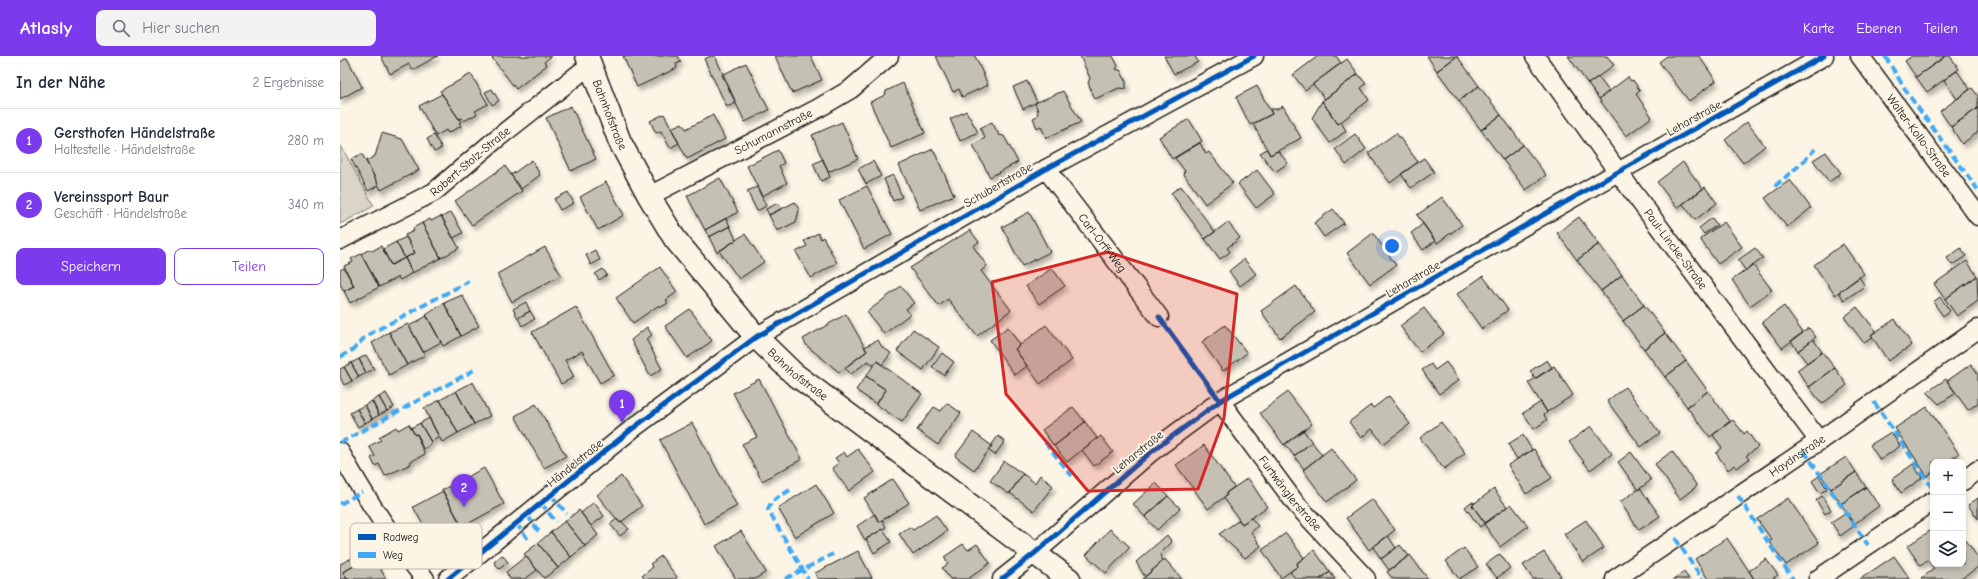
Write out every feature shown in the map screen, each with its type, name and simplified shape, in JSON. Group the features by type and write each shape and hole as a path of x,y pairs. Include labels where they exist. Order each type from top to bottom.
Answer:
{"main road":[{"name":"Bahnhofstraße","path":"589,61 620,142 649,196 675,239 756,337 793,373 1069,579"}],"street":[{"name":"Schumannstraße","path":"649,196 817,109 851,89 889,56"},
{"name":"Schubertstraße","path":"756,337 1046,169 1254,56"},
{"name":"Paul-Lincke-Straße","path":"1535,56 1618,172 1819,441"},
{"name":"Leharstraße","path":"1002,579 1035,553 1151,452 1220,401 1618,172 1824,56"},
{"name":"Walter-Kollo-Straße","path":"1860,56 1978,216"},
{"name":"Robert-Stolz-Straße","path":"340,240 434,192 589,61"},
{"name":"Carl-Orff-Weg","path":"1046,169 1159,318"},
{"name":"Haydnstraße","path":"1615,579 1819,441 1978,329"},
{"name":"Händelstraße","path":"482,551 632,429 756,337"},
{"name":"Furtwänglerstraße","path":"1220,401 1296,504 1366,579"},
{"path":"340,452 363,494 383,523"},
{"path":"1966,479 1978,470"},
{"path":"1818,579 1930,503"},
{"path":"417,569 425,579"},
{"name":"Händelstraße","path":"448,579 460,569"}],"highlighted area":[{"path":"1108,252 1237,294 1224,418 1198,489 1088,491 1006,394 992,282"}],"shaded area":[{"path":"340,144 374,206 340,224"}],"building":[{"path":"381,56 438,56 412,70 409,64 390,74"},
{"path":"495,56 552,56 544,62 547,65 516,89 492,58"},
{"path":"623,56 678,56 681,62 676,64 677,68 637,87"},
{"path":"715,56 736,103 727,107 704,59"},
{"path":"775,56 811,56 822,80 792,93"},
{"path":"936,56 975,56 988,85 962,97 959,89 953,92"},
{"path":"1080,56 1113,56 1118,66 1116,69 1121,71 1126,82 1126,89 1119,88 1095,99 1088,83 1090,78"},
{"path":"1164,56 1195,56 1198,62 1174,74"},
{"path":"1318,56 1336,56 1341,63 1305,90 1293,75"},
{"path":"1427,56 1457,56 1437,71"},
{"path":"1457,56 1479,86 1459,101 1437,71"},
{"path":"1568,56 1607,56 1614,65 1588,84"},
{"path":"1667,56 1699,56 1716,81 1689,101 1659,62"},
{"path":"1912,56 1946,56 1916,77 1905,61"},
{"path":"1946,56 1950,56 1959,69 1927,92 1916,77"},
{"path":"347,58 362,87 340,99 340,62"},
{"path":"1347,59 1358,74 1325,99 1313,84"},
{"path":"746,63 769,110 745,122 722,75"},
{"path":"1957,71 1970,89 1957,99 1944,80"},
{"path":"471,74 488,104 475,111 477,114 464,121 462,118 459,119 440,91"},
{"path":"1358,74 1366,84 1361,88 1369,100 1338,124 1322,101"},
{"path":"1598,77 1609,91 1599,99 1588,84"},
{"path":"1628,77 1631,81 1633,80 1640,91 1636,94 1652,117 1626,136 1599,99"},
{"path":"1027,81 1037,102 1023,109 1013,87"},
{"path":"903,83 925,133 891,148 870,102 885,95 886,91"},
{"path":"1257,86 1272,114 1250,125 1236,97"},
{"path":"1479,86 1501,115 1481,130 1459,101"},
{"path":"1972,88 1978,96 1978,108 1951,127 1940,111"},
{"path":"492,89 499,101 492,105 485,92"},
{"path":"1063,91 1081,122 1046,138 1041,126 1037,128 1033,118 1037,116 1038,111 1035,103"},
{"path":"442,94 461,122 459,123 461,126 448,133 446,130 436,136 419,106"},
{"path":"1322,101 1338,124 1341,122 1346,131 1330,143 1312,118"},
{"path":"571,106 596,159 571,171 546,118"},
{"path":"1283,106 1301,138 1270,155 1253,124 1272,114 1270,109 1277,109"},
{"path":"1978,108 1978,132 1962,144 1951,127"},
{"path":"966,111 978,132 960,141 950,119"},
{"path":"664,114 679,143 670,148 661,131 656,133 650,121"},
{"path":"713,115 725,139 687,159 671,128 682,123 686,129"},
{"path":"1501,115 1523,145 1503,160 1481,130"},
{"path":"1189,119 1202,141 1172,159 1159,137"},
{"path":"842,122 858,159 828,172 812,135"},
{"path":"992,122 999,135 1004,136 1018,162 990,177 973,145 985,138 980,128"},
{"path":"1747,122 1765,146 1743,163 1725,140"},
{"path":"382,133 402,139 419,170 381,190 366,161 375,156"},
{"path":"1396,133 1418,162 1390,183 1368,153"},
{"path":"1355,134 1366,149 1346,165 1335,149"},
{"path":"434,135 442,148 434,152 427,139"},
{"path":"1200,143 1206,154 1209,152 1233,183 1205,204 1183,173 1185,171 1175,158"},
{"path":"1523,145 1546,175 1526,190 1503,160"},
{"path":"933,149 954,195 920,210 899,165"},
{"path":"1267,149 1270,155 1278,151 1288,163 1275,172 1260,153"},
{"path":"778,150 784,163 779,166 787,183 762,196 747,166"},
{"path":"1826,152 1841,173 1829,182 1813,160"},
{"path":"362,154 379,185 368,191 351,159"},
{"path":"1424,158 1434,172 1411,188 1401,174"},
{"path":"823,159 830,177 821,181 813,164"},
{"path":"532,160 540,175 521,189 511,175"},
{"path":"873,161 881,176 866,184 858,169"},
{"path":"1683,162 1703,189 1677,208 1657,182"},
{"path":"505,166 522,191 472,225 455,201"},
{"path":"1257,170 1275,194 1256,208 1238,184"},
{"path":"893,175 902,197 893,201 884,179"},
{"path":"720,178 738,212 705,230 687,196"},
{"path":"1790,180 1811,208 1787,227 1765,198"},
{"path":"606,182 624,215 598,230 580,197"},
{"path":"867,186 892,234 864,249 839,200"},
{"path":"1181,186 1215,232 1205,239 1171,193"},
{"path":"757,187 766,206 757,211 747,191"},
{"path":"1705,187 1717,203 1695,220 1683,204"},
{"path":"568,192 574,203 560,210 554,199"},
{"path":"1442,197 1462,225 1437,243 1417,215"},
{"path":"795,202 799,210 796,222 777,231 769,215"},
{"path":"778,203 781,209 769,215 766,209"},
{"path":"1333,209 1344,223 1324,237 1314,223"},
{"path":"451,212 463,233 453,238 442,217"},
{"path":"1029,212 1050,252 1022,266 1002,227"},
{"path":"441,216 459,248 441,258 422,223 430,219 431,221"},
{"path":"1579,217 1599,244 1577,260 1557,233"},
{"path":"726,218 730,226 709,237 705,230"},
{"path":"1712,218 1717,225 1704,234 1699,228"},
{"path":"1228,222 1240,238 1227,248 1230,252 1220,259 1205,239"},
{"path":"1724,222 1742,247 1718,264 1700,239"},
{"path":"422,223 441,258 412,273 405,258 415,253 405,235 414,231 413,228"},
{"path":"1423,224 1435,241 1423,250 1411,233"},
{"path":"730,226 736,240 717,253 709,237"},
{"path":"970,230 979,242 973,246 987,266 981,271 1011,310 977,336 948,299 939,306 910,268"},
{"path":"818,233 821,239 823,237 837,263 811,278 796,252 807,246 804,241"},
{"path":"1373,233 1396,265 1370,284 1347,253"},
{"path":"745,234 764,262 739,279 719,251"},
{"path":"406,237 415,253 405,258 396,242"},
{"path":"396,242 405,258 391,265 383,249"},
{"path":"1599,244 1622,275 1601,291 1577,260"},
{"path":"1843,244 1864,274 1835,295 1814,265"},
{"path":"381,246 391,265 405,258 412,273 400,280 398,277 379,287 361,254 370,249 372,251"},
{"path":"545,247 561,275 512,302 497,274"},
{"path":"1755,248 1763,258 1746,271 1738,260"},
{"path":"1961,248 1966,256 1952,265 1947,258"},
{"path":"595,250 600,260 591,265 586,255"},
{"path":"361,254 379,287 350,303 344,291 354,286 344,266 353,262 351,259"},
{"path":"1244,259 1256,274 1240,286 1229,271"},
{"path":"1967,261 1977,276 1945,299 1934,284"},
{"path":"1753,265 1772,290 1750,306 1732,280"},
{"path":"660,267 677,292 666,300 668,303 661,307 659,305 633,323 616,298"},
{"path":"344,268 354,286 344,291 340,284 340,270"},
{"path":"1052,268 1065,286 1039,304 1026,286"},
{"path":"603,269 607,275 599,280 595,274"},
{"path":"1622,275 1644,305 1623,321 1601,291"},
{"path":"1483,276 1508,310 1482,329 1457,294"},
{"path":"1977,276 1978,301 1957,316 1945,299"},
{"path":"1859,277 1865,286 1844,300 1839,292"},
{"path":"901,286 914,303 906,309 910,314 884,334 867,312"},
{"path":"1296,286 1315,312 1280,338 1261,311"},
{"path":"462,295 479,326 461,336 444,303"},
{"path":"1940,297 1950,311 1943,316 1933,302"},
{"path":"526,302 530,311 518,318 513,309"},
{"path":"444,303 461,336 443,346 426,315"},
{"path":"1644,305 1665,333 1644,349 1623,321"},
{"path":"1784,306 1803,333 1782,348 1762,322"},
{"path":"576,307 614,375 600,383 582,351 565,360 574,377 561,384 532,332"},
{"path":"1857,307 1876,331 1871,335 1873,337 1864,343 1844,317"},
{"path":"1424,308 1444,334 1420,352 1400,326"},
{"path":"690,309 712,341 687,358 665,326"},
{"path":"530,311 535,319 522,326 518,318"},
{"path":"846,314 867,351 839,372 807,346 803,339"},
{"path":"427,316 441,342 423,352 409,326"},
{"path":"1895,319 1912,345 1888,361 1871,335"},
{"path":"408,324 425,355 407,365 389,332"},
{"path":"1046,325 1072,360 1040,384 1015,349"},
{"path":"1225,325 1247,353 1223,371 1202,342"},
{"path":"647,327 652,335 646,339 662,369 650,376 631,340"},
{"path":"1008,327 1020,345 1015,349 1027,366 1015,375 990,340"},
{"path":"1809,328 1816,337 1798,351 1791,341"},
{"path":"913,329 939,347 923,370 897,351"},
{"path":"389,332 407,365 389,375 372,343"},
{"path":"1665,333 1686,361 1665,377 1644,349"},
{"path":"1813,339 1822,352 1807,363 1798,351"},
{"path":"878,340 882,347 891,353 882,365 877,361 874,365 868,361 851,374 845,368 867,351 864,347"},
{"path":"1822,352 1835,368 1809,387 1797,370"},
{"path":"942,353 954,362 944,375 932,367"},
{"path":"366,355 374,369 366,373 359,359"},
{"path":"359,359 366,373 359,377 351,363"},
{"path":"1547,360 1552,368 1535,379 1530,371"},
{"path":"877,361 922,394 902,422 876,404 886,390 866,376"},
{"path":"1686,361 1708,391 1687,407 1665,377"},
{"path":"1446,362 1459,380 1439,394 1422,370 1431,364 1435,370"},
{"path":"351,363 359,377 352,381 344,367"},
{"path":"1971,364 1978,375 1978,403 1968,410 1947,381"},
{"path":"1554,366 1573,395 1547,412 1528,383"},
{"path":"344,367 352,381 344,385 340,377 340,369"},
{"path":"1835,368 1847,385 1822,404 1809,387"},
{"path":"866,376 886,390 876,404 856,390"},
{"path":"759,379 802,459 762,481 742,444 757,437 733,393"},
{"path":"1946,379 1956,393 1939,404 1927,392"},
{"path":"473,382 490,416 474,424 456,391"},
{"path":"1625,387 1660,433 1641,447 1607,401"},
{"path":"456,391 474,424 458,433 440,400"},
{"path":"1708,391 1730,421 1710,437 1687,407"},
{"path":"1288,392 1312,424 1284,445 1260,413"},
{"path":"386,393 394,407 387,411 379,397"},
{"path":"1389,396 1410,424 1383,444 1372,429 1361,438 1349,422 1371,405 1373,408"},
{"path":"379,397 387,411 379,415 372,401"},
{"path":"440,400 458,433 442,442 424,408"},
{"path":"372,401 379,415 372,419 365,405"},
{"path":"1541,402 1547,412 1544,415 1547,420 1534,429 1523,413"},
{"path":"947,403 961,413 938,445 917,430 934,407 941,411"},
{"path":"536,404 566,456 544,468 515,416"},
{"path":"365,405 372,419 365,423 357,409"},
{"path":"1073,407 1085,422 1054,446 1042,430"},
{"path":"1927,407 1959,454 1952,459 1930,459 1930,474 1927,476 1895,428"},
{"path":"357,409 365,423 358,427 350,413"},
{"path":"429,418 439,437 431,442 420,423"},
{"path":"1733,420 1744,434 1747,431 1758,447 1746,456 1749,459 1737,468 1734,465 1728,470 1716,453 1722,448 1713,435"},
{"path":"1085,422 1097,438 1067,462 1054,446"},
{"path":"1441,422 1465,453 1444,469 1420,438"},
{"path":"420,423 431,442 429,446 423,449 417,434 415,435 411,428"},
{"path":"692,423 737,506 704,524 660,440"},
{"path":"409,424 415,435 417,434 421,441 419,442 425,454 410,462 411,464 385,476 379,464 375,466 371,458 375,456 369,446 381,440 379,437 396,427 398,430"},
{"path":"1591,426 1612,454 1590,470 1569,442"},
{"path":"1303,430 1312,442 1294,456 1285,444"},
{"path":"973,432 992,446 974,470 955,456"},
{"path":"1891,432 1900,446 1880,460 1870,445"},
{"path":"1523,435 1532,450 1517,459 1508,444"},
{"path":"998,436 1005,441 995,455 988,450"},
{"path":"1101,436 1113,452 1094,466 1082,450"},
{"path":"1312,442 1322,455 1304,469 1294,456"},
{"path":"1204,445 1234,487 1226,493 1227,495 1208,509 1176,465"},
{"path":"1331,448 1356,480 1327,502 1303,470"},
{"path":"858,449 875,472 849,491 832,468 839,463 835,458 844,452 847,457"},
{"path":"1534,449 1552,478 1526,494 1508,465"},
{"path":"1672,451 1697,486 1680,499 1655,464"},
{"path":"1631,452 1651,480 1638,490 1618,462"},
{"path":"1846,457 1856,472 1831,489 1820,474"},
{"path":"1004,461 1023,474 1009,494 990,481"},
{"path":"1913,464 1922,478 1901,493 1892,479"},
{"path":"484,468 504,504 469,523 460,523 442,490"},
{"path":"1856,472 1866,487 1841,504 1831,489"},
{"path":"1023,474 1035,483 1040,475 1053,486 1034,511 1010,493"},
{"path":"621,476 642,506 620,523 597,495"},
{"path":"1819,476 1827,489 1820,493 1812,481"},
{"path":"1248,478 1267,507 1242,524 1224,498 1227,495 1226,493"},
{"path":"893,479 909,503 879,522 864,498"},
{"path":"1156,483 1168,496 1145,517 1133,504"},
{"path":"816,484 834,513 795,537 778,508"},
{"path":"1866,487 1879,506 1854,524 1841,504"},
{"path":"1640,488 1660,516 1639,530 1620,502"},
{"path":"1494,489 1507,507 1485,523 1472,505"},
{"path":"443,491 460,523 422,523 413,507"},
{"path":"1168,496 1180,508 1157,530 1145,517"},
{"path":"1822,496 1831,510 1825,514 1816,500"},
{"path":"1788,498 1819,543 1786,565 1769,541 1772,540 1757,519"},
{"path":"1978,498 1978,519 1968,505"},
{"path":"1372,499 1395,530 1369,550 1346,518"},
{"path":"594,502 604,516 591,526 581,513"},
{"path":"1471,502 1475,503 1472,505 1485,523 1480,527 1465,507"},
{"path":"1511,504 1528,526 1500,547 1484,524"},
{"path":"579,510 598,535 585,546 565,521"},
{"path":"1845,513 1854,526 1840,536 1831,522"},
{"path":"875,514 879,522 882,520 886,527 865,540 857,526"},
{"path":"936,515 947,531 913,555 899,534 909,527 913,530"},
{"path":"1251,518 1258,526 1251,532 1261,546 1245,558 1219,534 1239,520 1242,524"},
{"path":"617,519 629,529 620,536 610,524"},
{"path":"1586,520 1604,548 1583,562 1564,534"},
{"path":"565,521 585,546 571,557 551,532"},
{"path":"883,529 891,542 874,553 866,539"},
{"path":"1110,529 1130,547 1106,573 1086,555"},
{"path":"741,531 766,572 755,579 736,579 716,546"},
{"path":"1930,531 1930,563 1928,560 1920,565 1907,546"},
{"path":"551,532 571,557 558,568 538,543"},
{"path":"1286,533 1304,558 1297,563 1298,566 1281,578 1262,550"},
{"path":"1167,535 1172,542 1160,554 1162,562 1145,577 1136,562"},
{"path":"1388,536 1396,548 1381,559 1373,547"},
{"path":"1727,538 1754,579 1708,579 1695,559"},
{"path":"1966,540 1978,558 1978,567 1961,579 1921,578 1934,569 1933,567 1966,567"},
{"path":"538,543 558,568 544,578 524,554"},
{"path":"963,544 968,550 977,544 990,563 968,579 950,579 942,568 948,564 944,557"},
{"path":"1400,545 1409,556 1389,570 1381,559"},
{"path":"1464,548 1478,567 1459,579 1446,561"},
{"path":"1314,550 1330,572 1320,579 1296,579 1290,572 1298,566 1297,563"},
{"path":"858,551 872,578 818,579 815,573"},
{"path":"1544,552 1561,576 1556,579 1533,579 1523,565"},
{"path":"1500,554 1510,568 1497,578 1486,564"},
{"path":"502,555 508,562 499,569 494,562"},
{"path":"1410,555 1428,579 1393,579 1387,572"},
{"path":"526,556 537,570 525,579 510,579 506,572"},
{"path":"661,556 677,577 675,579 645,579 642,576 653,567 650,564"},
{"path":"1894,556 1910,579 1860,579"},
{"path":"350,559 350,568 343,572 347,579 340,579 340,564"},
{"path":"1165,559 1182,579 1142,579 1162,562"},
{"path":"1766,559 1778,575 1772,579 1754,579 1749,571"},
{"path":"350,568 381,569 386,579 347,579 343,572"},
{"path":"1330,572 1335,579 1320,579"},
{"path":"1684,572 1689,579 1673,579"}],"marked path":[{"path":"1885,56 1908,94 1978,190"},
{"path":"1775,186 1802,163 1815,149"},
{"path":"340,357 353,350 366,336 469,281"},
{"path":"340,443 476,369"},
{"path":"1874,402 1930,485"},
{"path":"1045,442 1072,476"},
{"path":"1804,451 1868,545"},
{"path":"790,490 771,502 768,510 808,579"},
{"path":"340,504 362,492"},
{"path":"551,495 567,514"},
{"path":"1738,496 1793,579"},
{"path":"541,503 556,522"},
{"path":"527,515 540,533"},
{"path":"516,523 530,542"},
{"path":"1675,538 1702,579"},
{"path":"785,579 833,554"}],"cycle path":[{"path":"482,551 632,429 756,337 1046,169 1254,56"},
{"path":"1002,579 1035,553 1151,452 1220,401 1618,172 1824,56"},
{"path":"1159,317 1220,401"},
{"path":"448,579 460,569"}],"place":[{"name":"Gersthofen Händelstraße","path":"622,423"},
{"name":"Vereinssport Baur","path":"464,507"}]}
